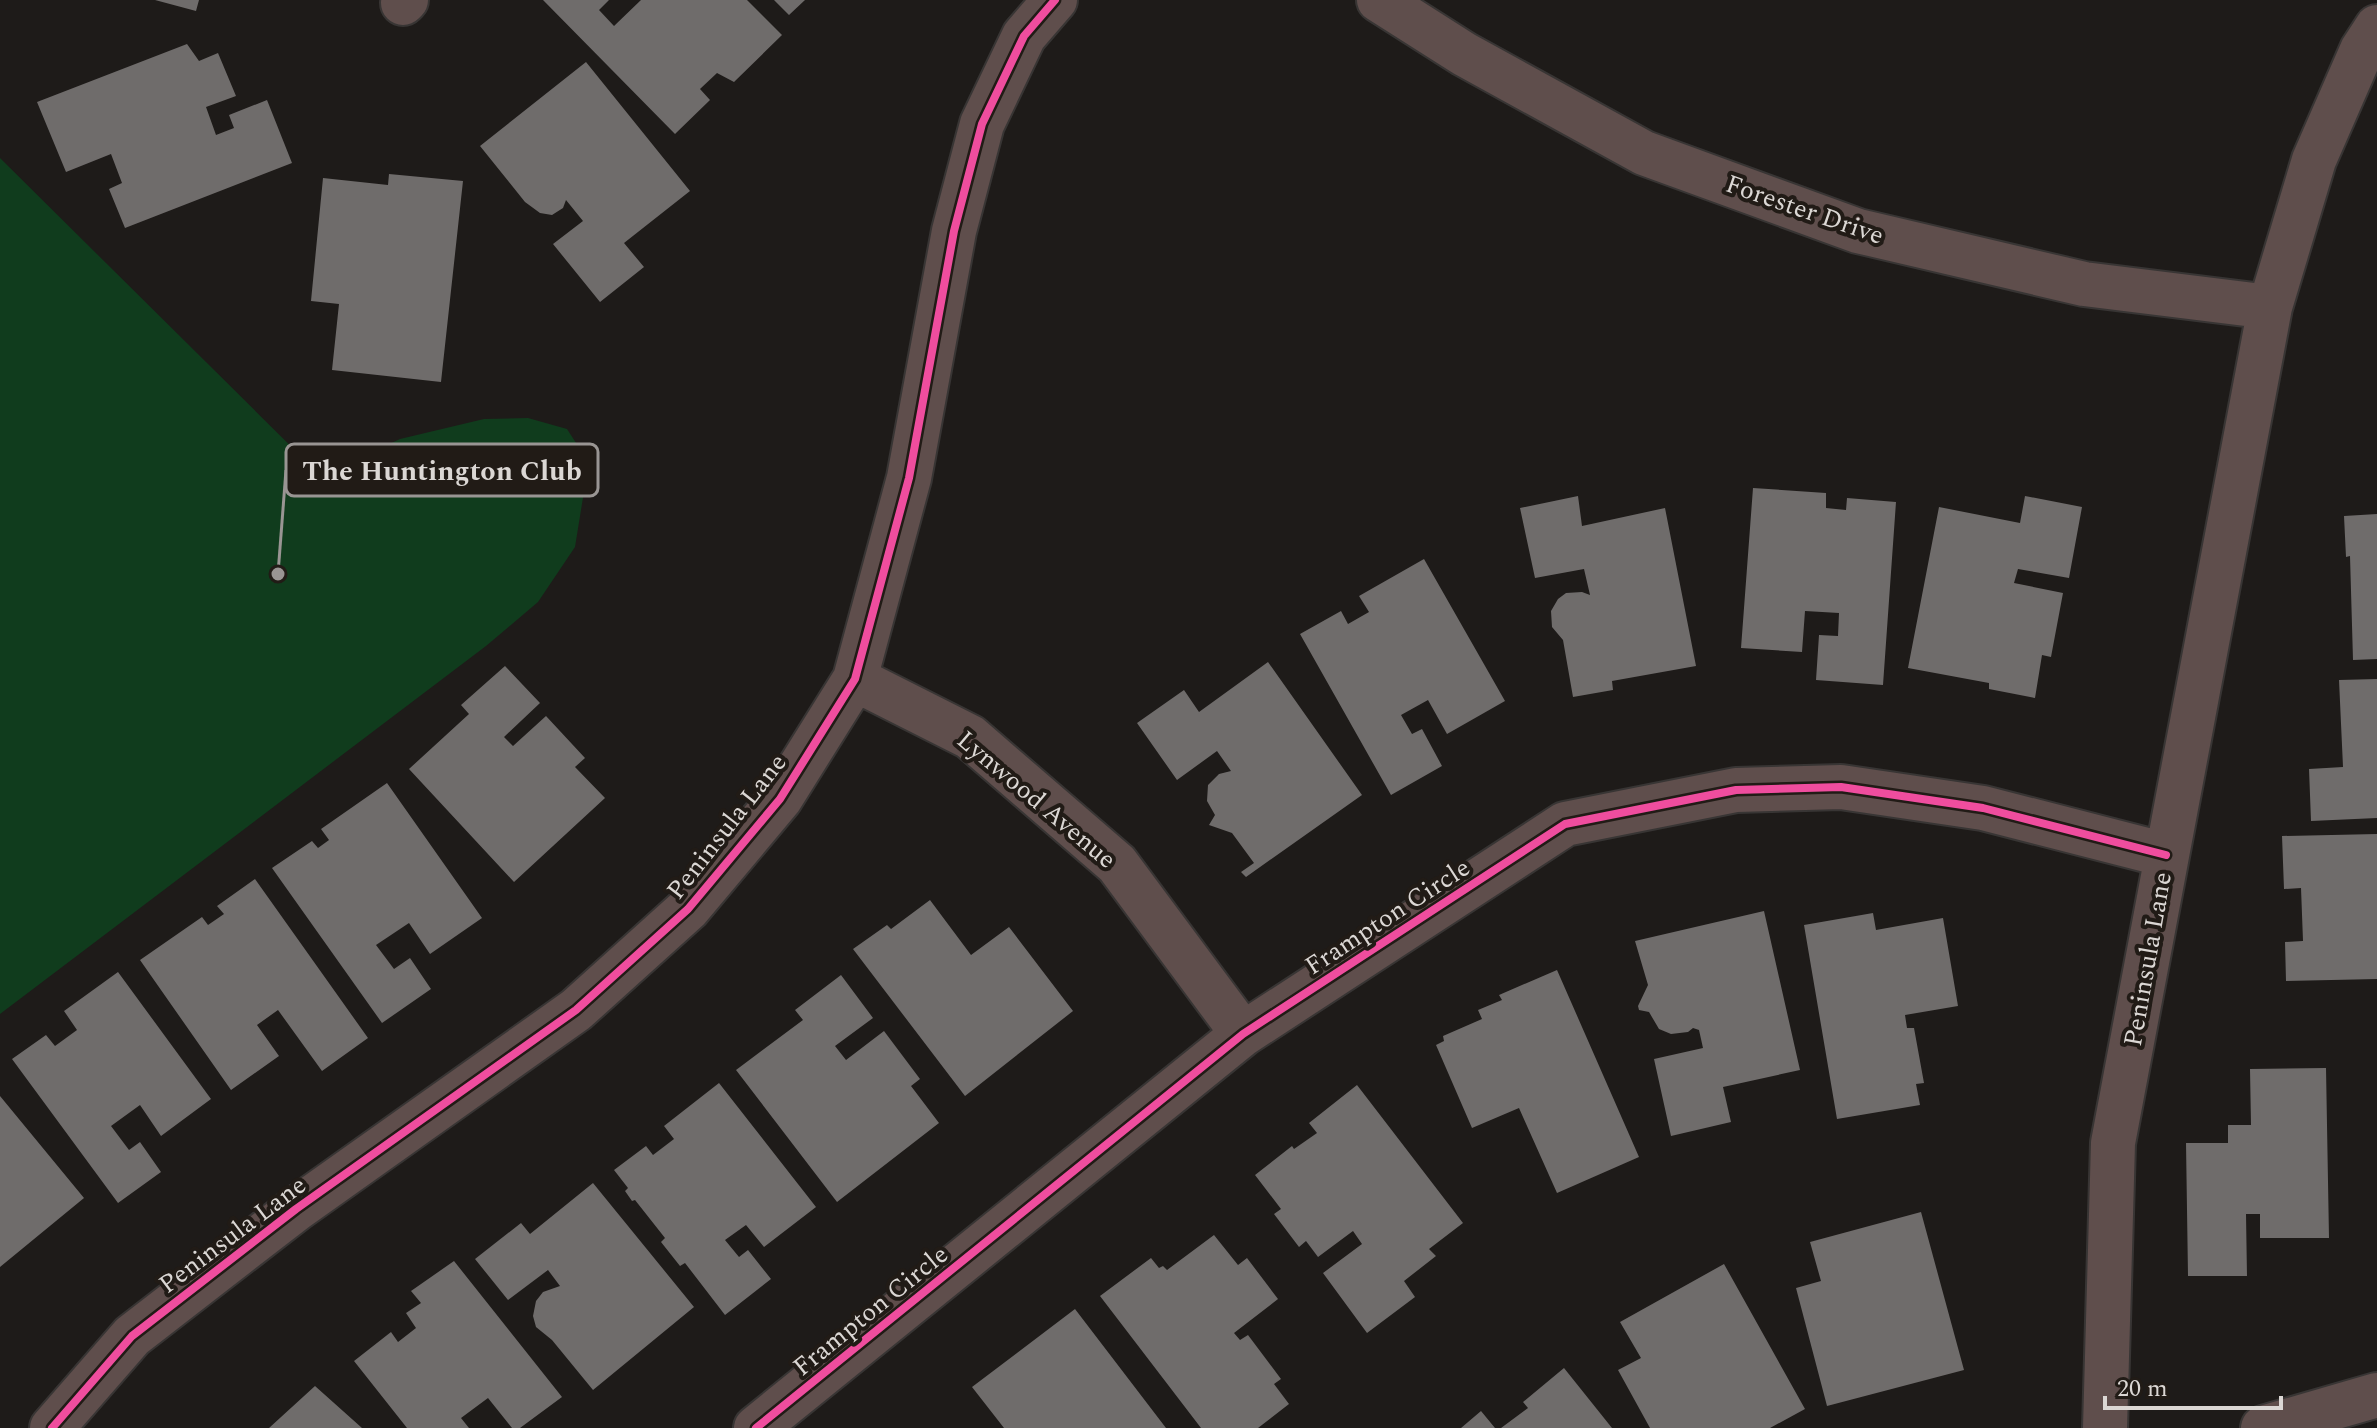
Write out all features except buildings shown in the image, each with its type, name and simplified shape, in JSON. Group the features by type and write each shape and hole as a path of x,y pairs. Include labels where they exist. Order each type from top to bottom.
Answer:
{"street":[{"name":"Peninsula Lane","path":"52,1428 132,1336 296,1209 576,1010 688,909 780,799 855,679 909,478 954,231 982,124 1024,36 1055,0"},
{"name":"Forester Drive","path":"1379,0 1464,54 1644,153 1858,231 2084,284 2270,307"},
{"name":"Peninsula Lane","path":"2105,1428 2113,1143 2270,307 2314,160 2362,50 2377,27"},
{"name":"Lynwood Avenue","path":"855,679 970,737 1117,864 1243,1034"},
{"name":"Frampton Circle","path":"756,1428 1243,1034 1565,824 1736,790 1841,787 1983,808 2166,855"},
{"path":"2263,1428 2377,1395"}],"green space":[{"path":"0,158 321,476 400,439 484,419 528,418 567,429 580,449 587,473 575,547 538,602 486,646 0,1014"}],"cycle path":[{"path":"52,1428 132,1336 296,1209 576,1010 688,909 780,799 855,679 909,478 954,231 982,124 1024,36 1055,0"},
{"path":"756,1428 1243,1034 1565,824 1736,790 1841,787 1983,808 2166,855"}],"place":[{"name":"The Huntington Club","path":"278,574"}]}
